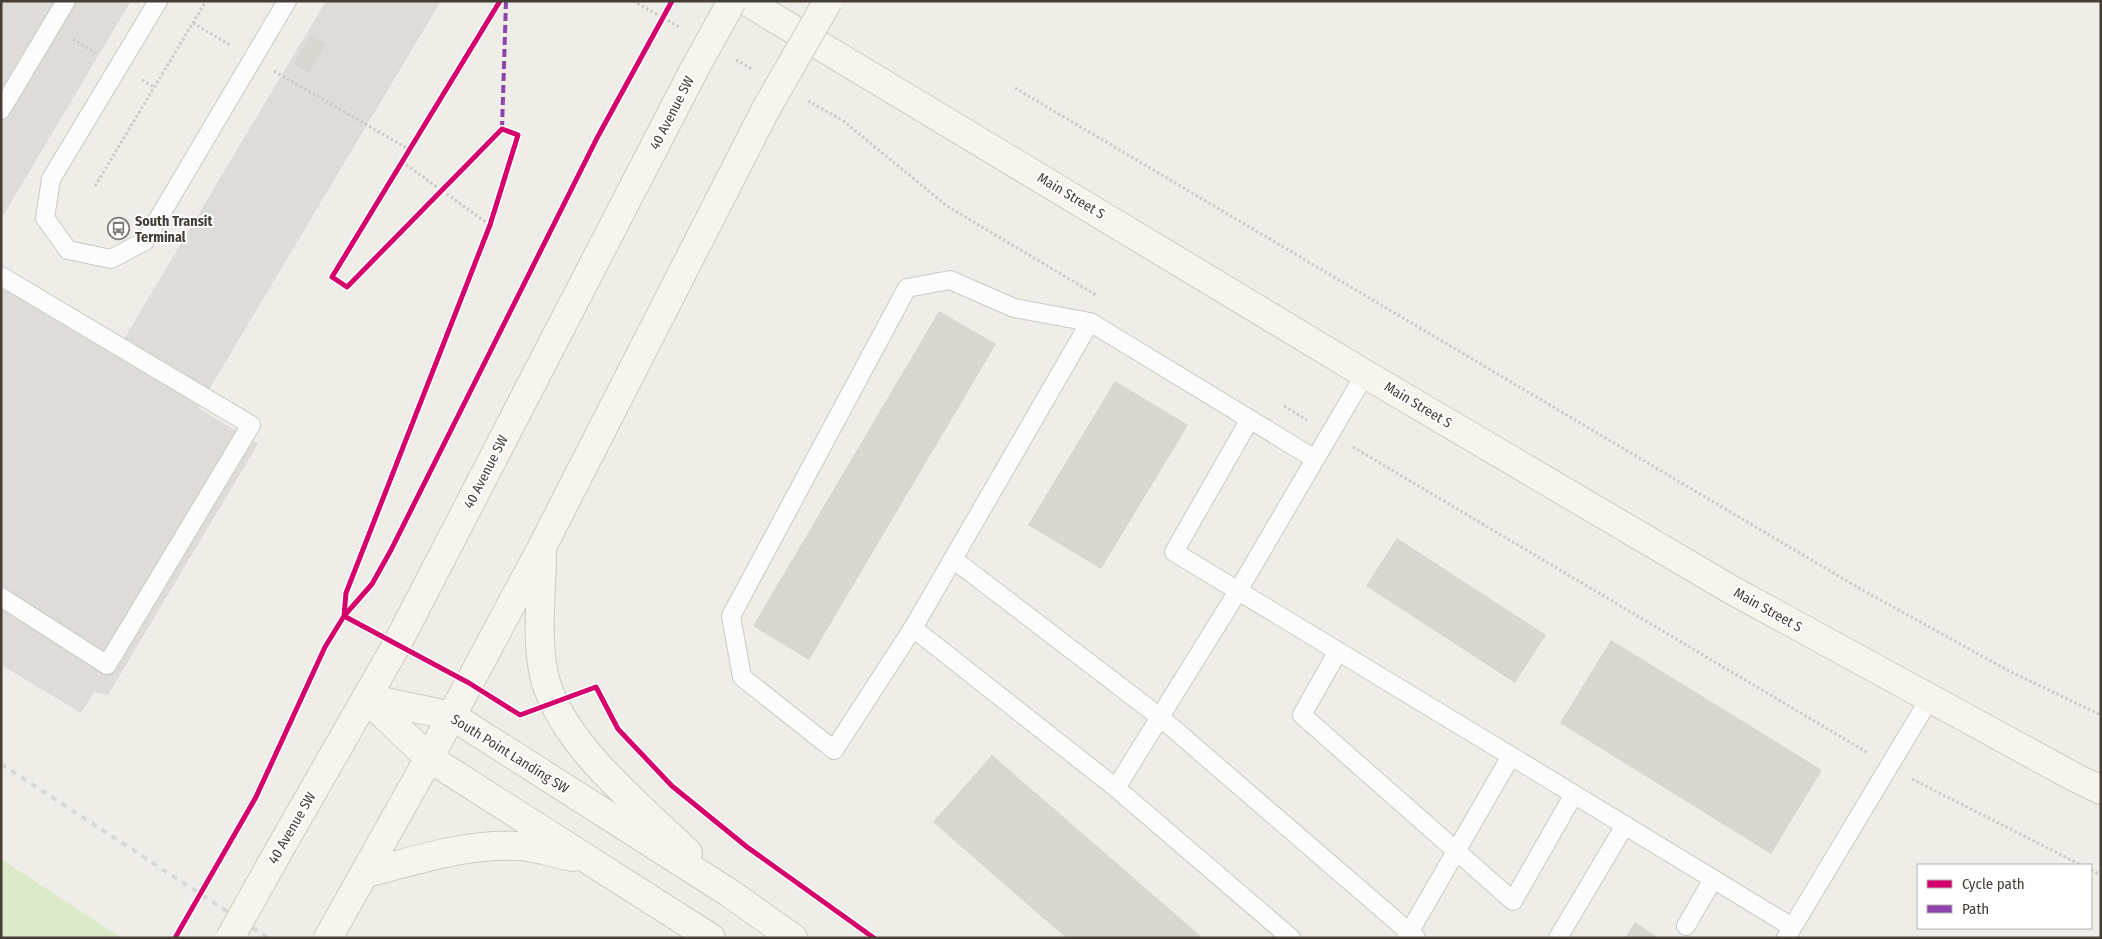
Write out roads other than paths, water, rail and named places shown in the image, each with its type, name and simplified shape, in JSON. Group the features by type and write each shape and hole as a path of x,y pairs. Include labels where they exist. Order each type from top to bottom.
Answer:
{"main road":[{"name":"40 Avenue SW","path":"230,938 396,646 694,70 732,1"},
{"name":"Main Street S","path":"746,1 1365,374 1730,589 2101,790"},
{"path":"328,938 452,716 542,547 766,109 828,1"},
{"path":"542,547 539,635 543,672 564,724 584,751 728,892"},
{"path":"366,698 429,758 711,938"},
{"name":"South Point Landing SW","path":"366,698 452,716 728,892 792,938"},
{"path":"361,881 440,854 483,847 518,846 589,861"}],"lane":[{"path":"1,110 66,1"},
{"path":"158,1 51,179 45,218 68,250 111,259 145,240 287,1"},
{"path":"1,276 251,425 107,665 1,597"},
{"path":"1090,322 913,628 834,750 742,677 731,616 907,288 950,280 1014,308 1090,322 1315,459"},
{"path":"1116,788 1238,591 1365,374"},
{"path":"1250,419 1174,552 1714,880 1789,933 1930,698"},
{"path":"953,559 1161,718 1410,936 1511,756"},
{"path":"913,628 1116,788 1291,938"},
{"path":"1338,651 1302,715 1513,901 1574,794"},
{"path":"1558,938 1625,825"},
{"path":"1686,926 1714,880"}],"railway":[{"path":"1,764 268,938"}],"place":[{"name":"South Transit Terminal","path":"119,229"}]}
